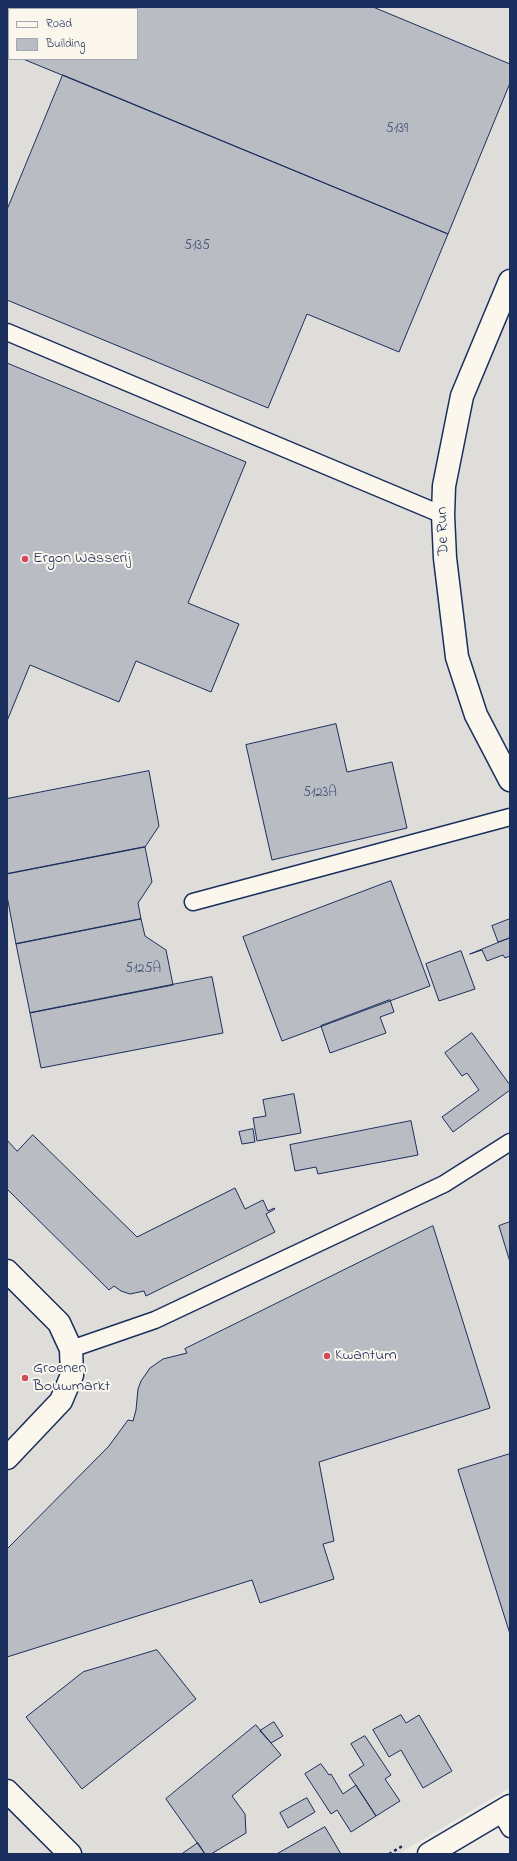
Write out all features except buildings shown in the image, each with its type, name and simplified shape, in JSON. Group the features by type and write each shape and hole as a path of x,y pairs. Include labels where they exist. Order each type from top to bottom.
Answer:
{"street":[{"name":"De Run","path":"510,281 462,396 444,486 443,515 445,558 457,657 476,715 510,780"},
{"path":"7,1271 59,1323 71,1349 72,1375 61,1401 7,1458"},
{"path":"7,1790 70,1854"},
{"path":"429,1854 507,1816"}],"lane":[{"path":"7,332 443,515"},
{"path":"193,902 510,817"},
{"path":"71,1349 155,1320 444,1184 510,1142"}],"shaded area":[{"path":"7,7 510,7 510,1788 398,1854 7,1854"}],"place":[{"name":"Ergon Wasserij","path":"25,559"},
{"name":"Kwantum","path":"327,1356"},
{"name":"Groenen Bouwmarkt","path":"25,1378"}]}
